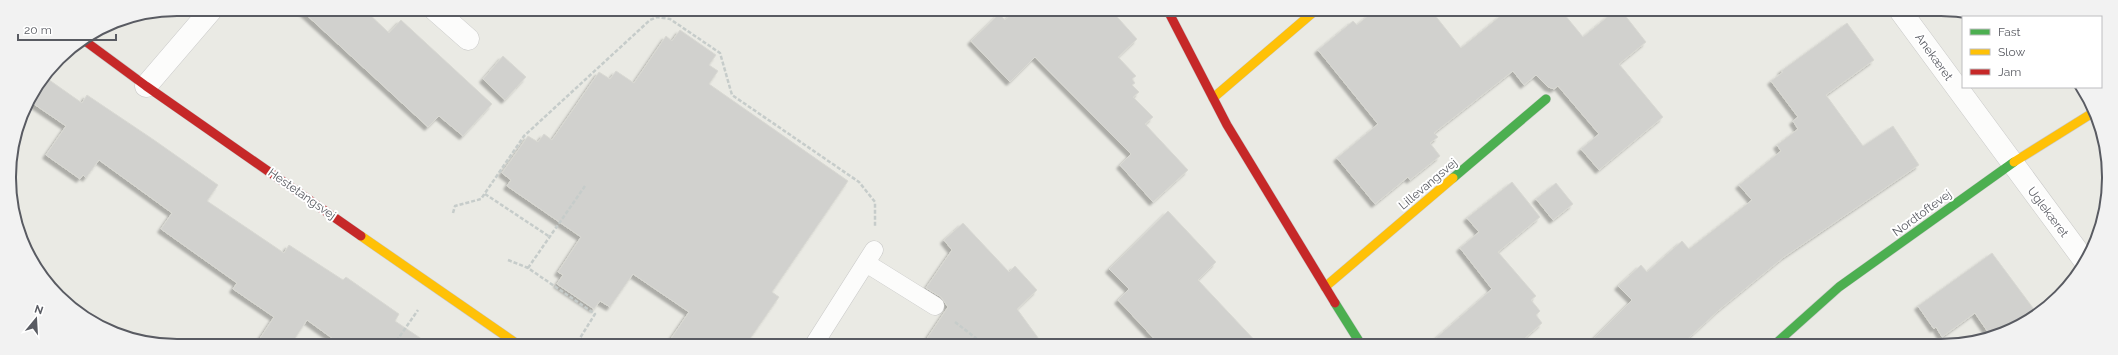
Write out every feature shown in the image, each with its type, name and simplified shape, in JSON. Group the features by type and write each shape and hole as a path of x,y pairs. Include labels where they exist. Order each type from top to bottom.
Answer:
{"street":[{"path":"146,86 206,16"},
{"path":"442,16 468,40"},
{"path":"1171,16 1226,125 1358,339"},
{"path":"1213,98 1309,16"},
{"name":"Anekæret","path":"1904,16 2011,164"},
{"name":"Hestetangsvej","path":"88,43 146,86 510,339"},
{"name":"Lillevangsvej","path":"1325,287 1546,100"},
{"name":"Nordtoftevej","path":"1781,339 1839,287 2011,164 2089,115"},
{"name":"Uglekæret","path":"2011,164 2081,256"}],"lane":[{"path":"817,339 870,257 935,306"}],"path":[{"path":"453,213 455,206 481,200 524,136 650,20 657,17 670,19 720,53 732,94 859,182 875,202 870,257"},
{"path":"528,268 585,186"},
{"path":"485,194 550,237"},
{"path":"508,260 528,268 595,314 579,339"},
{"path":"399,339 435,286"},
{"path":"935,306 977,339"}],"building":[{"path":"308,16 371,16 389,33 401,20 492,104 463,136 439,116 428,127"},
{"path":"997,16 1001,16 1005,20 1009,16 1116,16 1137,39 1118,57 1136,76 1132,79 1135,83 1132,85 1139,92 1133,97 1153,117 1145,124 1188,170 1153,202 1120,165 1131,154 1035,57 1010,82 971,41"},
{"path":"1368,16 1436,16 1461,48 1500,16 1566,16 1583,37 1608,16 1626,16 1646,42 1619,64 1663,117 1599,170 1581,149 1599,134 1558,86 1554,89 1548,87 1536,75 1524,85 1513,71 1434,133 1438,137 1430,143 1440,156 1410,180 1408,177 1375,204 1337,158 1378,124 1318,50 1353,21 1357,25"},
{"path":"1847,23 1874,60 1826,95 1863,146 1893,126 1919,165 1784,257 1719,310 1688,339 1593,339 1632,300 1618,286 1641,265 1647,272 1682,241 1689,249 1752,200 1739,185 1781,151 1777,145 1798,129 1793,121 1798,117 1771,81 1783,72 1781,71"},
{"path":"680,30 716,55 709,65 718,71 709,84 848,181 772,292 779,297 750,339 671,339 689,312 633,274 610,307 600,301 594,309 557,284 563,275 558,272 581,237 507,186 511,180 502,173 528,136 538,142 544,134 552,140 599,72 610,79 616,71 634,83 666,36 672,41"},
{"path":"503,56 526,77 505,100 483,79"},
{"path":"49,80 82,103 87,95 154,140 218,185 207,201 284,253 289,245 343,280 346,277 399,314 395,321 422,339 333,339 307,320 295,339 260,339 274,317 233,289 237,283 161,229 172,213 99,160 86,178 83,175 80,179 46,155 66,126 34,104"},
{"path":"1512,182 1540,217 1498,252 1536,296 1531,300 1540,311 1536,315 1542,323 1524,339 1435,339 1492,289 1460,248 1479,232 1467,218"},
{"path":"1556,183 1573,204 1553,220 1536,199"},
{"path":"1168,211 1216,262 1198,280 1253,339 1154,339 1118,300 1129,289 1109,269"},
{"path":"963,223 1009,272 1015,266 1037,290 1017,309 1039,339 927,339 948,307 941,297 926,288 952,250 944,240"},
{"path":"1992,253 2034,309 2002,327 1988,331 1975,313 1942,337 1936,327 1934,329 1918,306"}],"traffic: fast":[{"path":"1453,178 1546,99"},
{"path":"1781,339 1839,287 2014,162"},
{"path":"1335,303 1358,339"}],"traffic: slow":[{"path":"1213,98 1309,16"},
{"path":"2014,162 2089,115"},
{"path":"1325,287 1453,178"},
{"path":"361,236 510,339"}],"traffic: jam":[{"path":"1171,16 1227,125 1335,303"},
{"path":"88,43 146,86 361,236"}]}
